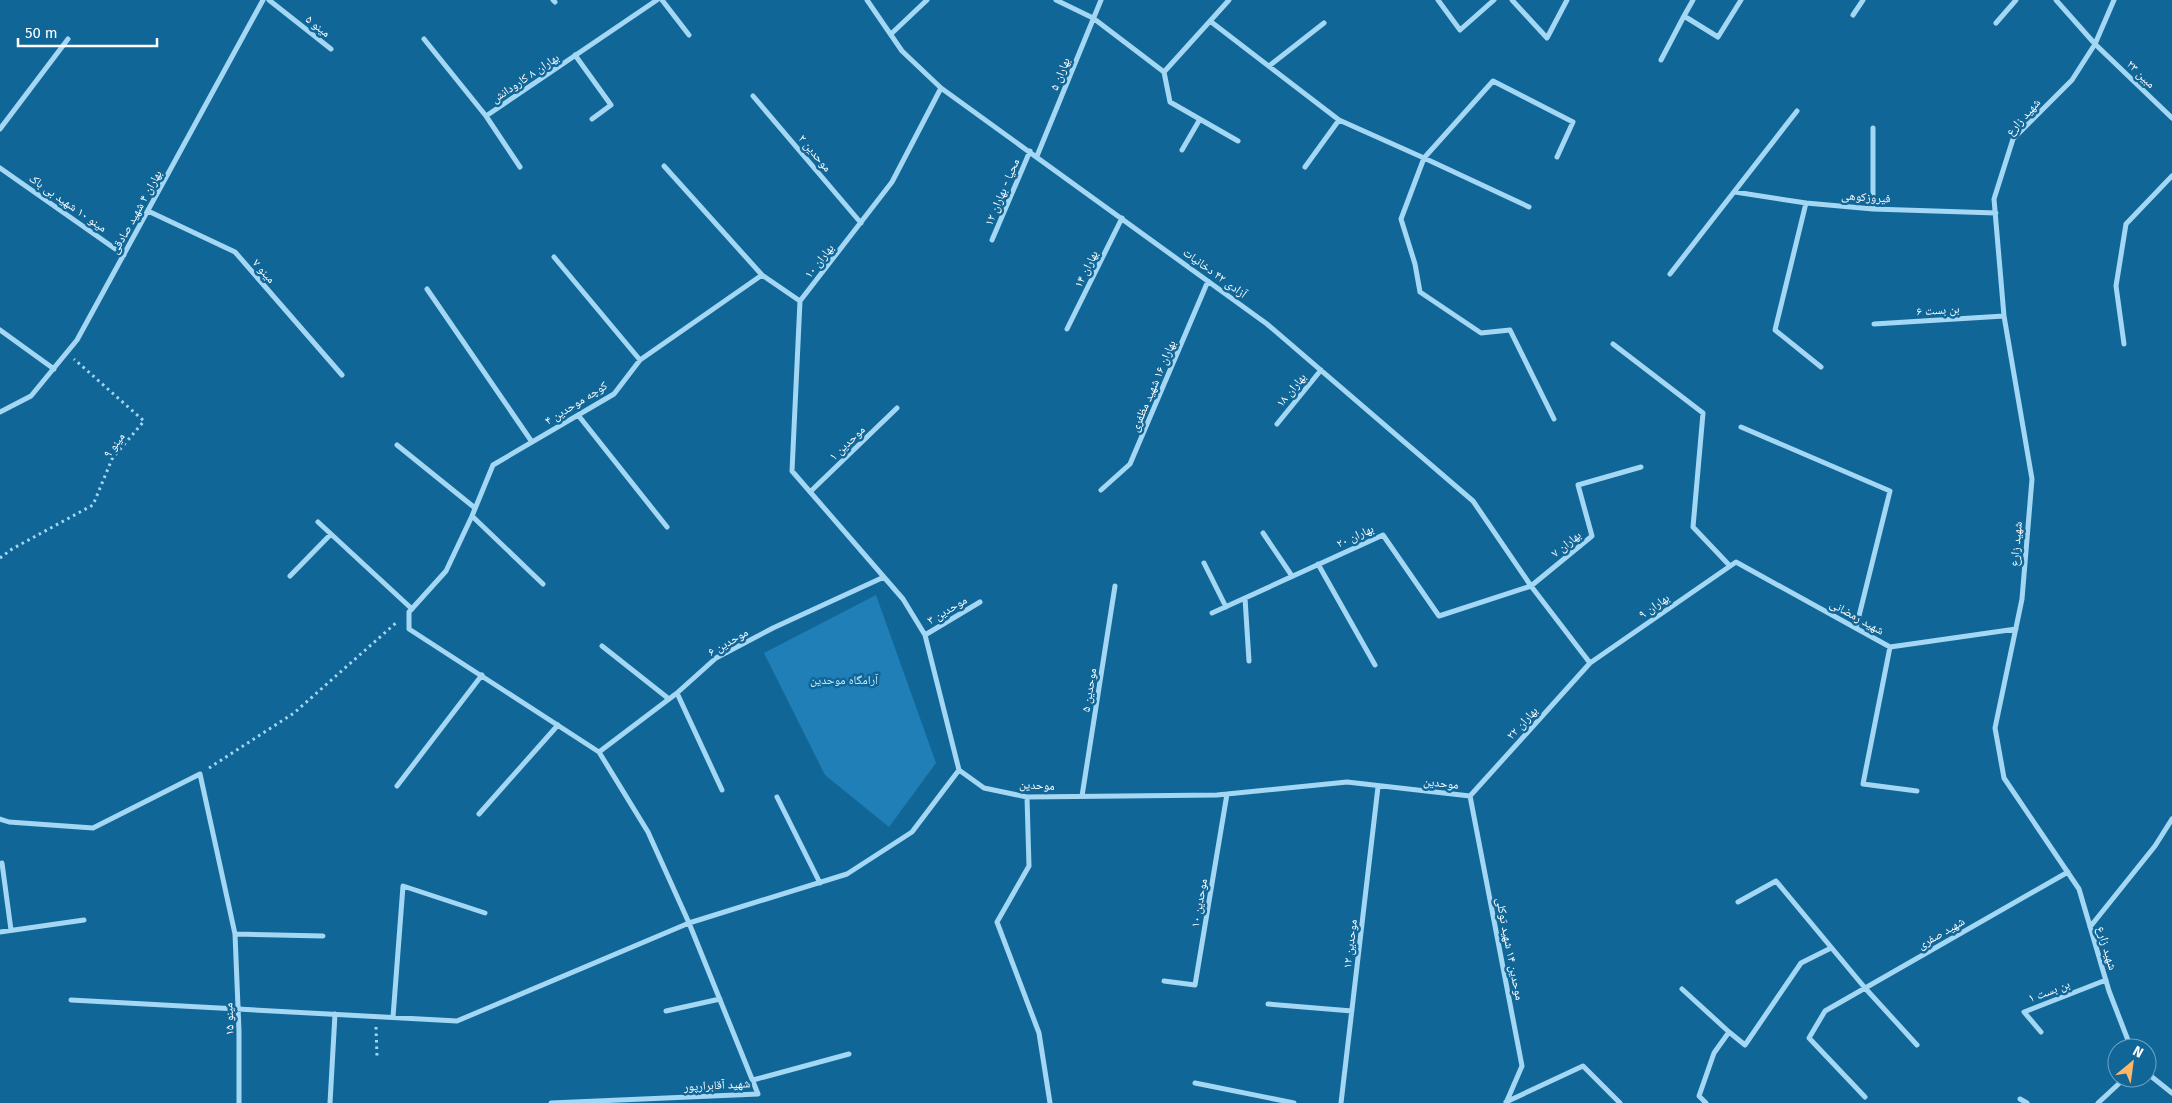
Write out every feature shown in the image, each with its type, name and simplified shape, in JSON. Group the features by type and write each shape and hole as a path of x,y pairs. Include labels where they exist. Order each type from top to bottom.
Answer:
{"street":[{"name":"بهاران ۴ شهید صادقی","path":"0,412 31,396 77,340 263,0"},
{"name":"مینو ۵","path":"269,0 331,48"},
{"name":"بهاران ۸ کارودانش","path":"424,39 486,116 656,0"},
{"path":"662,0 689,35"},
{"name":"آزادی ۴۲ دخانیات","path":"867,0 902,51 941,88 1267,324 1473,501 1531,586 1590,663"},
{"path":"891,34 928,0"},
{"path":"1056,0 1093,18 1164,72 1170,102 1238,141"},
{"name":"بهاران ۵","path":"1037,156 1101,0"},
{"path":"1164,72 1229,0"},
{"path":"1438,0 1460,30 1494,0"},
{"path":"1512,0 1547,38 1567,0"},
{"path":"1661,60 1693,0"},
{"path":"1684,16 1718,37 1742,0"},
{"path":"1853,15 1863,0"},
{"path":"1996,24 2016,0"},
{"name":"مبین ۲۳","path":"2056,0 2095,44 2172,118"},
{"name":"شهید زارع","path":"2114,0 2095,44 2072,80 2013,139 1994,199 2004,316 2032,479 2022,598 1995,728 2004,778 2080,890 2106,980 2127,1038"},
{"path":"1210,21 1339,120 1529,206"},
{"path":"1269,66 1324,23"},
{"path":"0,129 68,39"},
{"path":"576,55 611,105 592,119"},
{"path":"1554,419 1510,330 1481,333 1420,292 1415,264 1401,219 1424,158 1493,81 1573,122 1557,157"},
{"name":"بهاران ۱۰","path":"800,302 892,182 941,88"},
{"name":"موحدین ۲","path":"753,96 861,223"},
{"path":"1670,274 1797,112"},
{"path":"486,116 520,167"},
{"path":"1182,150 1200,119"},
{"path":"1305,167 1339,120"},
{"path":"1873,128 1873,209"},
{"name":"محیا - بهاران ۱۲","path":"992,240 1030,151"},
{"path":"71,1000 457,1021 689,923 847,874 912,832 959,770 925,635 903,599 792,471 800,302 762,275 664,166"},
{"name":"مینو ۱۰ شهید بی باک","path":"0,168 124,255"},
{"path":"2124,344 2116,286 2126,224 2172,176"},
{"name":"فیروزکوهی","path":"1735,192 1806,203 1873,209 1996,214"},
{"path":"1806,203 1776,330 1821,367"},
{"name":"مینو ۷","path":"148,211 234,252 342,375"},
{"name":"بهاران ۱۴","path":"1067,329 1122,218"},
{"path":"554,257 640,360"},
{"name":"کوچه موحدین ۴","path":"411,610 446,571 493,465 614,394 640,360 762,275"},
{"name":"بهاران ۱۶ شهید مظفری","path":"1101,490 1130,464 1208,281"},
{"path":"427,289 532,442"},
{"name":"بن بست ۶","path":"1874,324 2004,316"},
{"path":"0,330 54,369"},
{"path":"1613,344 1703,413 1693,527 1730,566"},
{"name":"بهاران ۱۸","path":"1277,424 1321,370"},
{"name":"موحدین ۱","path":"810,492 897,408"},
{"path":"578,415 667,527"},
{"path":"1741,427 1890,492 1856,628"},
{"path":"397,445 475,508"},
{"name":"بهاران ۷","path":"1531,586 1592,536 1578,485 1641,467"},
{"path":"472,516 543,584"},
{"path":"318,522 411,610 409,628 599,752"},
{"path":"1263,533 1292,576"},
{"path":"290,576 331,534"},
{"name":"بهاران ۲۰","path":"1212,613 1383,535 1439,616 1531,586"},
{"name":"شهید رمضانی","path":"1730,566 1736,562 1890,647 2016,629"},
{"path":"1204,563 1226,607"},
{"path":"1318,564 1375,665"},
{"name":"بهاران ۹","path":"1590,663 1730,566"},
{"name":"موحدین ۶","path":"599,752 677,693 716,658 773,628 884,577"},
{"name":"موحدین ۵","path":"1082,796 1115,586"},
{"path":"1245,598 1249,661"},
{"name":"موحدین ۳","path":"925,635 980,602"},
{"path":"602,646 669,699"},
{"path":"1890,647 1863,784 1917,791"},
{"name":"بهاران ۲۲","path":"1470,796 1590,663"},
{"path":"397,786 482,675"},
{"path":"677,693 722,790"},
{"path":"479,814 558,725"},
{"name":"شهید آقابرارپور","path":"551,1103 758,1094 689,923 648,832 599,752"},
{"name":"موحدین","path":"959,770 984,788 1027,797 1227,794 1347,782 1470,796"},
{"path":"0,819 9,822 93,828 200,774"},
{"name":"مینو ۱۵","path":"200,774 235,934 239,1103"},
{"name":"موحدین ۱۲","path":"1341,1103 1378,787"},
{"name":"موحدین ۱۰","path":"1164,981 1195,985 1227,794"},
{"path":"777,796 820,883"},
{"name":"موحدین ۱۴ شهید توکلی","path":"1470,796 1522,1066 1506,1103"},
{"path":"1027,797 1029,866 998,922 1039,1033 1050,1103"},
{"path":"2090,926 2155,846 2172,819"},
{"path":"2,863 10,930"},
{"name":"شهید صفری","path":"1866,1097 1808,1038 1825,1011 2068,872"},
{"path":"1738,902 1776,882 1865,988 1916,1045"},
{"path":"393,1017 404,886 485,913"},
{"path":"0,932 84,920"},
{"path":"235,934 323,936"},
{"path":"1682,989 1745,1045 1800,963 1831,948"},
{"name":"بن بست ۱","path":"2041,1032 2024,1012 2106,980"},
{"path":"666,1011 720,999"},
{"path":"1268,1004 1352,1011"},
{"path":"330,1103 335,1014"},
{"path":"1706,1103 1699,1096 1714,1054 1729,1032"},
{"path":"753,1080 849,1054"},
{"path":"1506,1103 1583,1066 1620,1103"},
{"path":"2157,1081 2172,1093"},
{"path":"1195,1083 1294,1103"},
{"path":"2098,1103 2114,1088"},
{"path":"2020,1099 2027,1103"}],"path":[{"name":"مینو ۹","path":"0,558 12,548 94,505 112,459 144,421 67,353"},
{"path":"200,774 294,713 411,610"},
{"path":"376,1016 377,1056"}],"green space":[{"name":"آرامگاه موحدین","path":"876,595 936,763 889,827 825,775 764,653"}]}
